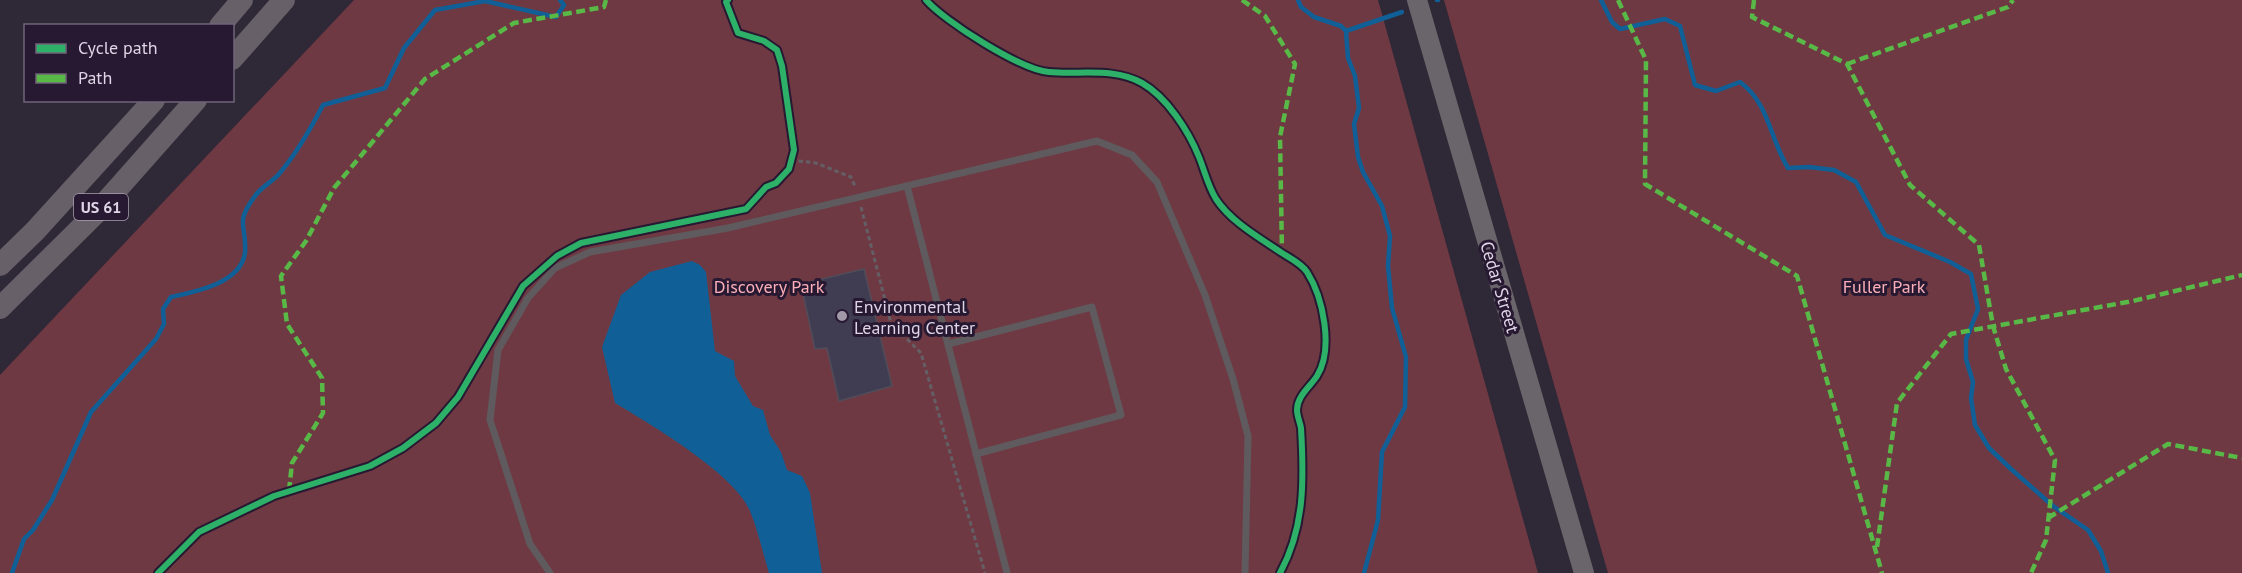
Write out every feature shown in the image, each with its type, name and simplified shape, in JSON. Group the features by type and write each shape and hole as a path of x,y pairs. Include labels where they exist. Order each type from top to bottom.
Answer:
{"highway":[{"path":"222,24 242,0"},
{"path":"234,57 284,0"},
{"name":"US 61","path":"0,264 35,231 152,102"},
{"name":"US 61","path":"0,308 96,213 194,102"}],"main road":[{"name":"Cedar Street","path":"1417,0 1584,573"}],"lane":[{"path":"550,573 530,544 490,420 498,350 528,298 555,268 590,252 728,228 1097,141 1132,155 1157,182 1205,295 1233,380 1248,436 1245,573"},
{"path":"907,186 1007,573"},
{"path":"948,344 1092,307 1121,415 976,454"}],"path":[{"path":"789,169 794,150"},
{"path":"792,160 816,163 851,177 859,197 891,323 921,353 985,573"}],"green space":[{"name":"Discovery Park","path":"354,0 1378,0 1538,573 0,573 0,375"},
{"name":"Fuller Park","path":"1444,0 2242,0 2242,573 1608,573"}],"water":[{"path":"692,261 706,272 715,351 734,361 735,376 753,406 763,410 770,435 781,452 787,470 802,476 810,493 822,573 769,573 750,511 728,481 690,451 615,403 602,347 621,295 650,272"}],"building":[{"name":"Environmental Learning Center","path":"864,269 892,386 839,401 827,348 815,349 801,284"}],"waterway":[{"path":"12,573 24,539 33,530 52,500 91,412 156,339 164,324 163,309 171,297 204,289 227,279 236,271 242,263 245,252 243,219 249,205 257,193 276,177 292,158 323,105 385,88 404,48 435,10 485,1 556,17 564,5 560,0"},
{"path":"1298,0 1301,7 1314,17 1341,26 1346,31 1348,58 1355,76 1359,108 1354,124 1358,157 1363,172 1382,206 1390,236 1388,266 1392,308 1406,357 1405,407 1382,452 1378,520 1364,573"},
{"path":"1601,0 1612,22 1620,29 1665,19 1680,26 1695,85 1716,91 1740,82 1757,100 1788,168 1809,167 1834,170 1856,182 1885,235 1950,262 1971,274 1978,309 1966,340 1966,359 1973,382 1971,398 1975,425 1989,448 2011,469 2053,506 2088,530 2101,551 2108,573"},
{"path":"1346,31 1402,12"}],"marked path":[{"path":"289,491 292,463 323,413 322,378 287,324 281,276 306,241 334,188 425,79 514,23 604,7 606,0"},
{"path":"1242,0 1265,16 1295,64 1280,137 1282,252"},
{"path":"1618,0 1646,60 1645,184 1797,276 1882,573"},
{"path":"1754,0 1752,17 1847,64 1910,185 1979,245 1993,326 2006,369 2055,460 2046,540 2031,573"},
{"path":"1847,64 2008,7 2013,0"},
{"path":"1877,547 1897,403 1951,334 2133,301 2242,275"},
{"path":"2048,518 2168,444 2242,458"}],"cycle path":[{"path":"158,573 199,532 274,496 370,466 403,448 436,423 458,397 523,286 557,256 581,243 746,209 766,187 776,183 789,169 794,150 782,66 777,50 764,41 738,33 726,2 728,0"},
{"path":"926,0 965,31 1020,63 1049,72 1120,75 1151,89 1183,126 1195,147 1213,194 1222,207 1246,229 1296,261 1307,272 1322,309 1326,338 1325,352 1317,376 1301,396 1298,405 1302,447 1301,502 1294,538 1280,573"}],"place":[{"name":"Environmental Learning Center","path":"842,316"}]}
